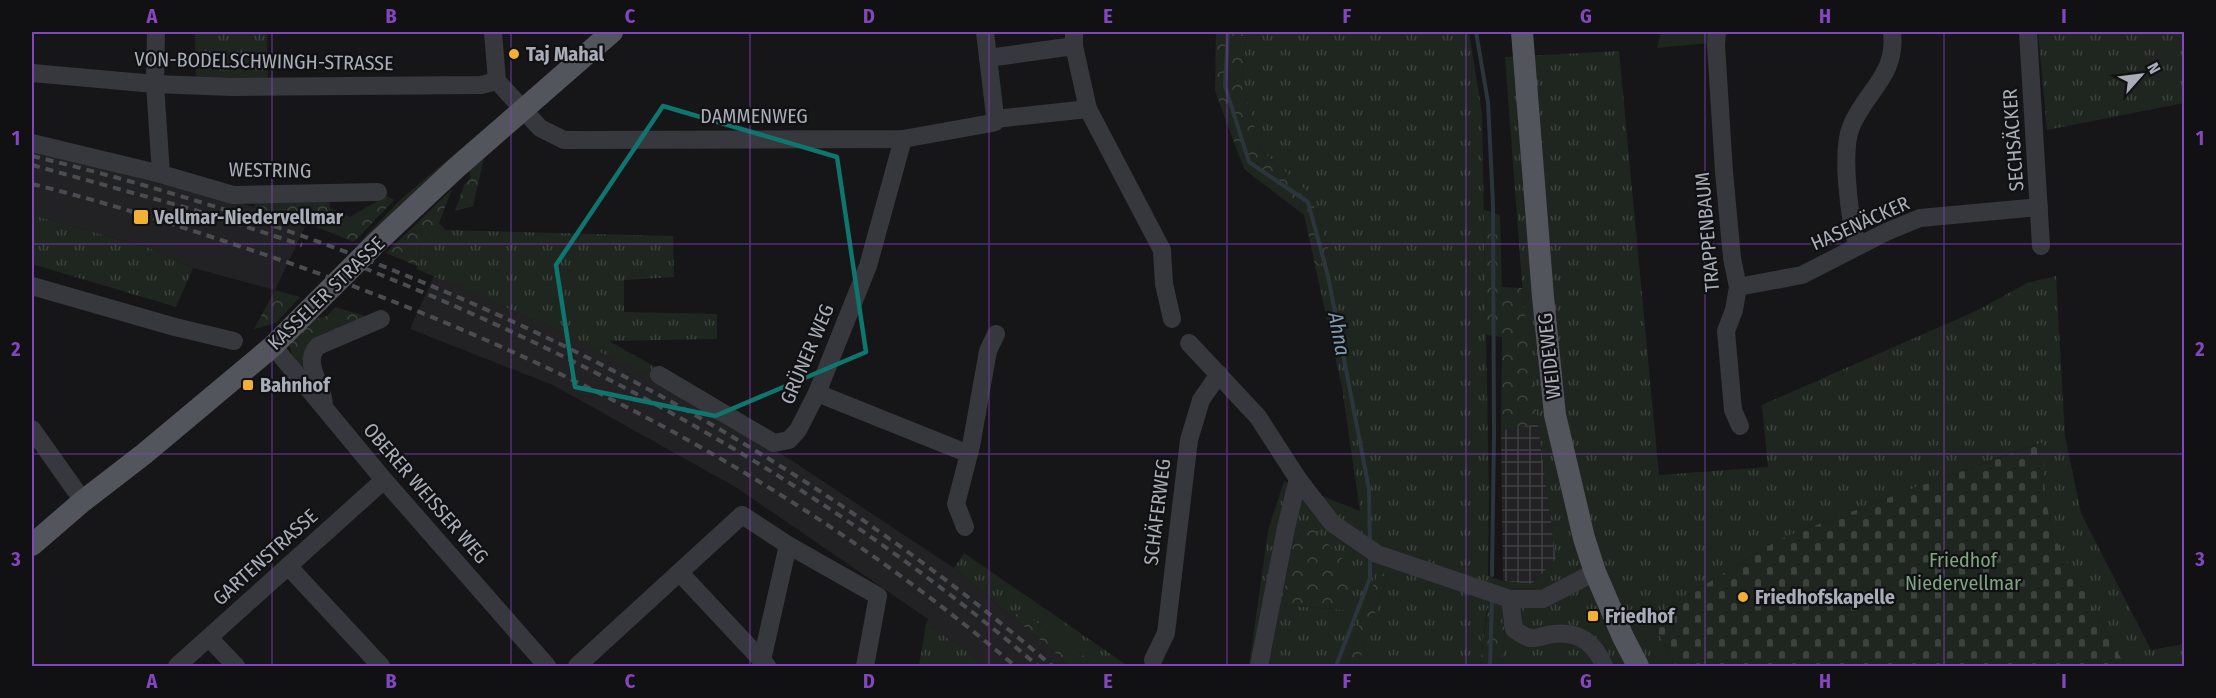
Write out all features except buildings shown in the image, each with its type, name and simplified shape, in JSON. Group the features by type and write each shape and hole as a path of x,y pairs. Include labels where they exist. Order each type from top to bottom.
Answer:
{"main road":[{"name":"KASSELER STRASSE","path":"32,545 273,346 376,243 612,32"},
{"name":"WEIDEWEG","path":"1522,32 1555,415 1584,538 1595,572 1638,666"}],"street":[{"path":"156,32 155,84 161,174"},
{"path":"493,32 497,81"},
{"path":"985,32 995,121"},
{"name":"TRAPPENBAUM","path":"1717,32 1724,172 1732,258 1738,287 1734,310 1726,331 1733,411 1740,426"},
{"path":"1858,246 1852,228 1846,145 1857,113 1887,71 1893,47 1892,32"},
{"name":"SECHSÄCKER","path":"2028,32 2041,246"},
{"path":"988,58 1074,39 1088,109 1162,250 1164,284 1172,319"},
{"name":"VON-BODELSCHWINGH-STRASSE","path":"32,73 155,84 300,87 481,85 497,81"},
{"name":"DAMMENWEG","path":"497,81 540,128 564,140 903,139 995,121 1088,109"},
{"name":"GRÜNER WEG","path":"658,375 774,443 789,440 798,430 817,393 868,266 903,139"},
{"name":"WESTRING","path":"32,143 161,174 233,195 378,192"},
{"name":"HASENÄCKER","path":"1738,287 1802,275 1920,218 2039,207"},
{"path":"32,286 175,327 234,340"},
{"name":"KASSELER STRASSE","path":"324,408 324,395 310,361 312,352 318,346 381,319"},
{"path":"965,526 956,504 969,454 988,351 996,334"},
{"path":"1189,343 1258,417 1298,479 1332,523 1370,550 1510,599 1543,599 1595,572"},
{"name":"OBERER WEISSER WEG","path":"273,346 384,480 547,666"},
{"name":"SCHÄFERWEG","path":"1153,660 1166,633 1189,440 1201,400 1219,374"},
{"path":"817,393 969,454"},
{"path":"32,429 83,501"},
{"path":"1259,666 1298,479"},
{"name":"GARTENSTRASSE","path":"177,666 384,480"},
{"path":"577,666 742,515 788,545 878,596 865,666"},
{"path":"764,663 788,545"},
{"path":"288,566 381,666"},
{"path":"680,573 764,663"},
{"path":"1510,599 1514,629 1532,638 1554,634 1575,634 1599,653 1604,666"},
{"path":"209,638 236,666"}],"highlighted area":[{"path":"663,106 837,157 866,352 715,416 575,387 556,265"}],"shaded area":[{"path":"32,149 142,174 307,223 275,290 193,268 149,248 32,215"},
{"path":"434,276 551,327 641,372 791,460 954,568 1071,666 983,666 963,648 926,624 928,619 737,488 553,385 410,329"},
{"path":"1538,424 1556,559 1532,584 1503,581 1501,430"}],"green space":[{"path":"195,32 267,32 268,79 196,78"},
{"path":"1216,32 1247,32 1241,79 1261,150 1310,194 1332,260 1315,265 1304,215 1244,169 1215,91"},
{"path":"1247,32 1469,32 1482,113 1489,495 1488,576 1503,581 1532,584 1556,559 1526,336 1505,57 1619,51 1659,475 1768,467 1762,405 1978,310 2027,283 2056,276 2065,436 2081,513 2151,650 2184,644 2184,666 2121,666 2124,664 2052,533 2045,494 2041,443 1780,539 1650,618 1676,666 1502,666 1505,627 1487,608 1480,666 1358,666 1388,574 1379,573 1363,612 1347,666 1249,666 1268,531 1284,481 1360,511 1342,388 1315,265 1332,260 1310,194 1261,150 1241,79","holes":["1308,523 1346,610 1283,605 1290,548"]},
{"path":"1661,32 1709,32 1710,43 1657,48"},
{"path":"2038,32 2184,32 2184,103 2047,130"},
{"path":"510,107 364,245 359,243 400,200"},
{"path":"484,158 473,206 455,211 464,185 471,177 469,171"},
{"path":"452,189 439,223 420,244 417,266 386,253"},
{"path":"386,196 394,200 354,242 307,223 254,207 258,198 329,200 330,208 350,217"},
{"path":"1484,210 1500,215 1502,287 1522,288 1538,424 1501,430 1502,337 1486,335"},
{"path":"32,215 149,248 193,268 176,307 32,264"},
{"path":"439,223 446,230 673,236 674,277 624,280 624,312 717,314 717,339 609,341 661,370 655,380 551,327 417,269 420,244"},
{"path":"275,290 300,297 276,323 254,329"},
{"path":"335,307 365,316 353,326 316,342 320,396 295,365 289,344 312,320 327,316"},
{"name":"Friedhof Niedervellmar","path":"2042,443 2045,494 2052,533 2124,664 2121,666 1676,666 1650,618 1780,539"},
{"path":"1308,523 1351,568 1346,610 1283,605 1290,548"},
{"path":"964,553 1128,666 1098,666 1019,610 1014,618 954,568"},
{"path":"1378,573 1388,574 1358,666 1347,666 1363,612"},
{"path":"1488,607 1505,627 1502,666 1480,666"},
{"path":"1019,610 1098,666 1071,666 1014,618"},
{"path":"926,624 963,648 983,666 919,666"}],"waterway":[{"name":"Ahna","path":"1228,32 1225,86 1249,162 1308,202 1328,276 1369,489 1370,541"},
{"path":"1476,32 1488,102 1493,204 1492,575"},
{"name":"Ahna","path":"1336,666 1370,578 1370,558"},
{"path":"1490,666 1492,602"}],"railway":[{"path":"32,156 171,193 308,238 442,290 573,350 700,418 822,493 940,576 1052,666"},
{"path":"32,165 195,210 302,245"},
{"path":"32,184 162,221 344,283 448,324 549,369 648,418 744,472 837,532 928,596 1015,666"},
{"path":"364,268 544,347 718,439 801,490 882,545 1038,666"}],"place":[{"name":"Taj Mahal","path":"514,54"},
{"name":"Vellmar-Niedervellmar","path":"141,217"},
{"name":"Bahnhof","path":"248,385"},
{"name":"Friedhofskapelle","path":"1743,597"},
{"name":"Friedhof","path":"1593,616"}]}
